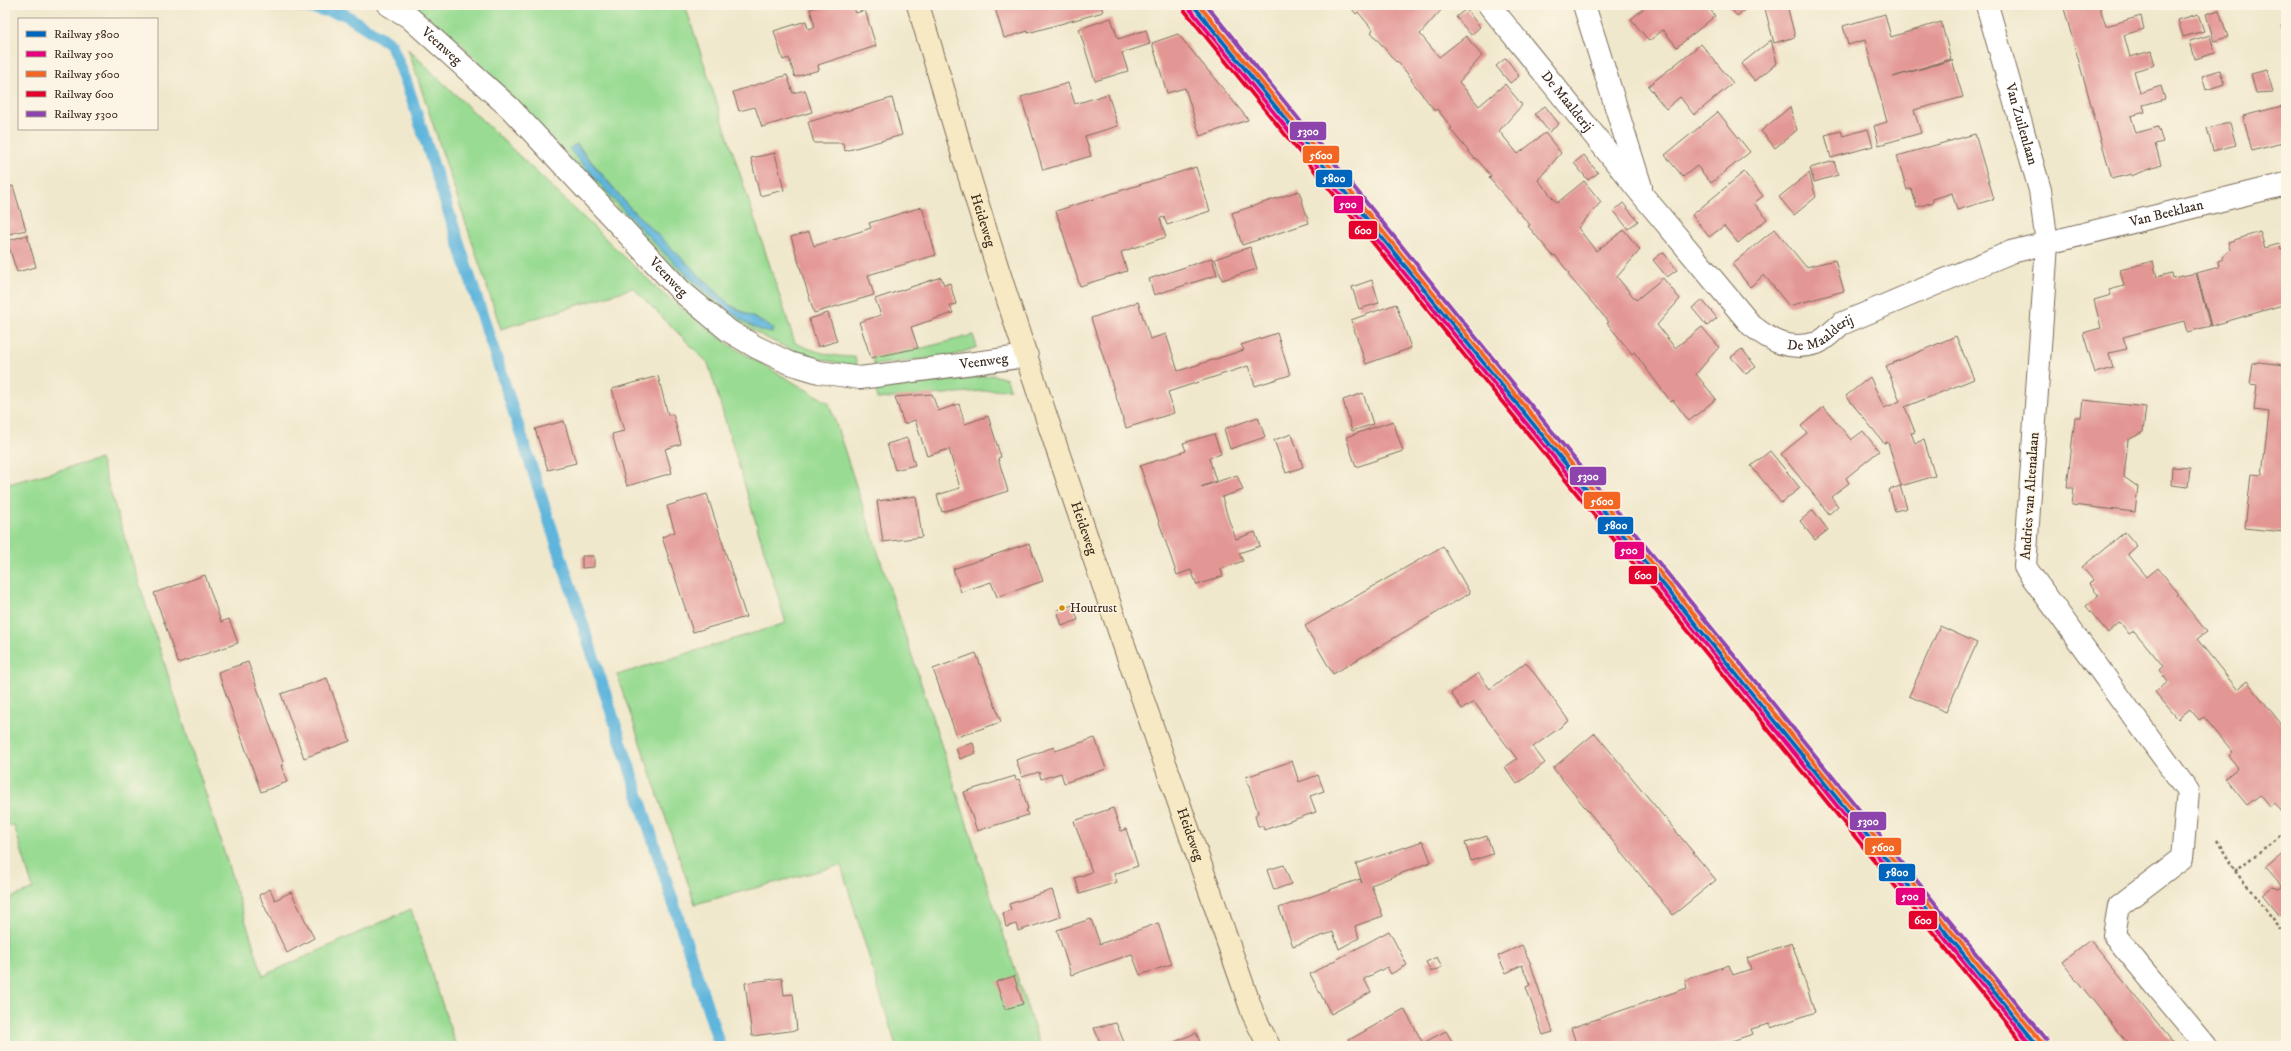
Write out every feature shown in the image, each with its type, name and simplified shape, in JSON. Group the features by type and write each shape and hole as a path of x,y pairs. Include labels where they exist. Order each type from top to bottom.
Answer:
{"street":[{"name":"Veenweg","path":"389,5 409,17 510,108 681,291 729,331 756,347 789,363 819,372 860,378 1027,356"},
{"name":"Heideweg","path":"918,5 1027,356 1148,716 1253,1014 1269,1046"},
{"name":"De Maalderij","path":"1489,5 1644,197 1752,325 1770,340 1793,346 1818,343 1841,324 2011,252 2047,244"},
{"name":"De Maalderij","path":"1584,5 1644,197"},
{"name":"Van Zuilenlaan","path":"1987,5 2040,190 2047,244"},
{"name":"Van Beeklaan","path":"2047,244 2286,184"},
{"name":"Andries van Altenalaan","path":"2047,244 2026,567 2188,791 2182,858 2119,906 2114,935 2206,1046"}],"path":[{"path":"2281,27 2286,26"},
{"path":"2235,871 2286,831"},
{"path":"2215,838 2235,871 2286,935"}],"green space":[{"path":"412,5 685,5 795,343 824,353 855,357 857,366 816,358 778,344 745,326 714,304 685,279 657,251 519,104 447,31","holes":["577,144 631,209 730,305 773,328 772,333 741,319 710,296 671,259 570,149"]},
{"path":"408,49 662,293 731,346 829,403 1040,1046 896,1046 841,865 695,904 617,675 786,623 708,363 633,288 501,329"},
{"path":"973,335 977,347 952,356 874,365 872,356 918,346 919,349"},
{"path":"993,375 1007,379 1010,389 877,399 876,389"},
{"path":"100,459 263,976 411,909 456,1046 5,1046 5,900 33,889 14,825 5,827 5,485"}],"water":[{"path":"576,144 631,209 730,305 773,328 772,333 751,326 725,308 696,283 636,223 569,149"}],"building":[{"path":"824,5 853,5 856,13 865,10 876,46 818,65 819,70 795,77 789,58 783,60 774,31 806,21 808,29 815,27 810,9"},
{"path":"994,5 1101,5 1103,12 1028,33 1028,31 1004,38"},
{"path":"1349,5 1397,5 1400,9 1405,5 1441,5 1443,8 1420,34 1439,57 1466,36 1482,56 1459,82 1479,106 1505,84 1522,105 1499,131 1518,154 1545,133 1561,153 1538,180 1557,203 1584,181 1601,202 1578,228 1596,251 1624,230 1640,250 1617,277 1636,300 1663,278 1680,299 1657,325 1675,348 1702,327 1719,347 1696,374 1716,399 1689,421 1673,400 1671,402 1634,352 1632,354 1607,323 1609,322 1568,275 1569,273 1555,255 1553,256 1528,226 1530,225 1489,178 1491,176 1450,129 1452,128 1437,109 1435,111 1411,80 1412,79 1371,32 1373,30 1358,12 1356,14"},
{"path":"1648,5 1707,5 1715,16 1677,47 1663,30 1649,41 1631,19"},
{"path":"1727,5 1750,5 1737,16"},
{"path":"1780,5 1787,5 1795,37 1774,43 1765,9"},
{"path":"2063,5 2099,5 2106,26 2141,16 2144,29 2124,35 2130,57 2151,51 2155,65 2134,71 2140,93 2161,86 2165,99 2143,105 2145,112 2131,116 2136,133 2158,127 2163,142 2155,144 2161,165 2131,176 2131,174 2112,179"},
{"path":"1466,9 1480,27 1471,35 1456,17"},
{"path":"2219,10 2228,37 2214,41 2206,14"},
{"path":"1885,14 1891,37 1941,22 1951,59 1893,77 1952,60 1963,97 1914,110 1921,133 1879,145 1874,126 1887,122 1865,40 1848,45 1843,26"},
{"path":"2198,14 2204,31 2183,37 2178,20"},
{"path":"1111,18 1118,39 1146,30 1150,44 1122,53 1128,71 1095,81 1079,29"},
{"path":"1178,34 1248,120 1200,136 1185,88 1167,93 1152,43"},
{"path":"2210,35 2215,53 2195,59 2190,41"},
{"path":"1771,40 1777,63 1755,81 1741,64"},
{"path":"1701,44 1733,83 1694,115 1680,97 1666,109 1648,86"},
{"path":"1506,58 1519,76 1510,83 1496,66"},
{"path":"2220,70 2224,84 2206,90 2202,76"},
{"path":"2267,70 2273,92 2256,93 2251,74"},
{"path":"787,75 793,93 805,90 812,112 762,127 755,107 739,111 733,92"},
{"path":"1068,83 1075,104 1108,94 1118,126 1085,136 1091,156 1043,170 1021,97"},
{"path":"892,98 902,135 845,151 843,143 814,143 808,122"},
{"path":"2286,105 2286,142 2252,151 2243,116"},
{"path":"1545,106 1559,124 1549,132 1535,114"},
{"path":"1790,107 1797,130 1775,148 1761,131"},
{"path":"1718,112 1750,152 1711,183 1697,166 1683,177 1665,155"},
{"path":"2230,123 2236,145 2213,151 2207,128"},
{"path":"1868,129 1873,146 1831,158 1825,135 1841,131 1843,136"},
{"path":"1975,134 1994,199 1957,210 1952,193 1933,199 1933,202 1917,207 1911,188 1907,190 1897,156"},
{"path":"775,153 784,190 760,196 751,158"},
{"path":"1584,155 1598,173 1588,180 1574,163"},
{"path":"1834,161 1838,175 1814,182 1810,168"},
{"path":"1196,167 1210,211 1167,225 1164,217 1160,218 1166,237 1121,252 1127,271 1080,286 1056,211"},
{"path":"1744,172 1763,196 1754,203 1767,219 1738,243 1724,226 1709,237 1692,215"},
{"path":"1809,173 1816,197 1794,215 1779,197"},
{"path":"13,186 26,230 5,235 5,188"},
{"path":"1299,191 1309,223 1242,245 1232,213"},
{"path":"1623,203 1638,221 1628,229 1614,211"},
{"path":"922,207 936,255 868,275 874,295 814,313 791,237 809,232 814,246 871,228 869,223"},
{"path":"1775,229 1806,267 1835,260 1844,291 1789,306 1764,275 1750,287 1732,264"},
{"path":"2260,232 2265,248 2279,244 2281,250 2286,248 2286,304 2211,326 2197,273 2219,267 2218,261 2223,259 2222,257 2230,250 2228,242"},
{"path":"27,235 36,267 17,272 7,241"},
{"path":"1250,247 1257,269 1222,280 1215,259"},
{"path":"1663,252 1677,270 1667,277 1653,260"},
{"path":"1212,258 1217,275 1154,295 1149,279"},
{"path":"2153,261 2157,277 2172,273 2173,278 2196,273 2210,326 2187,332 2184,321 2123,337 2127,349 2109,353 2113,368 2095,373 2083,333 2101,328 2094,300 2111,295 2109,290 2124,286 2120,270"},
{"path":"941,277 944,285 950,283 956,304 950,306 953,313 911,327 918,348 871,358 859,322 881,315 875,299"},
{"path":"1372,280 1379,303 1359,309 1352,287"},
{"path":"1702,300 1717,318 1707,326 1692,308"},
{"path":"1138,302 1150,339 1166,334 1178,371 1244,350 1241,345 1277,333 1290,375 1255,386 1248,366 1168,392 1174,413 1126,428 1091,318"},
{"path":"1396,304 1411,348 1366,364 1351,320"},
{"path":"828,313 837,341 818,347 809,319"},
{"path":"1956,336 1974,379 1905,407 1915,432 1911,433 1915,443 1924,440 1935,476 1901,486 1888,442 1884,443 1846,396 1870,377 1884,408 1900,401 1886,366"},
{"path":"1742,349 1756,367 1746,374 1731,357"},
{"path":"2258,362 2286,365 2286,531 2284,532 2245,528 2251,474 2262,475 2269,412 2254,410 2257,385 2250,384 2253,364"},
{"path":"658,376 668,415 673,414 681,444 665,449 672,473 627,486 612,434 624,431 612,389"},
{"path":"1363,393 1373,424 1352,431 1343,400"},
{"path":"932,394 938,411 959,404 965,424 988,416 1001,457 998,458 1008,491 942,512 937,495 960,488 949,449 927,456 915,420 904,424 895,397"},
{"path":"2083,400 2146,407 2143,432 2128,440 2124,477 2138,487 2135,512 2072,505 2074,488 2067,488 2075,417 2081,417"},
{"path":"1824,407 1851,440 1863,431 1879,451 1846,478 1849,483 1831,497 1838,506 1829,514 1781,454 1807,433 1801,426"},
{"path":"1258,417 1265,437 1230,449 1224,429"},
{"path":"564,421 576,463 548,470 535,429"},
{"path":"1393,421 1403,451 1356,467 1346,437"},
{"path":"1214,434 1221,454 1209,458 1216,481 1201,487 1237,475 1243,490 1222,497 1228,518 1236,539 1255,532 1260,546 1239,553 1243,561 1221,569 1223,576 1197,585 1191,570 1177,575 1140,466 1186,451 1183,443"},
{"path":"1292,434 1303,467 1286,473 1274,440"},
{"path":"907,438 915,465 895,470 887,444"},
{"path":"1770,451 1800,488 1781,503 1751,466"},
{"path":"2172,467 2190,468 2188,487 2171,485"},
{"path":"1900,486 1907,508 1895,511 1889,490"},
{"path":"707,494 746,617 693,632 662,537 675,532 667,506"},
{"path":"916,496 922,537 883,542 877,501"},
{"path":"1813,510 1828,530 1815,540 1800,521"},
{"path":"2125,532 2137,546 2128,554 2147,577 2158,568 2179,594 2177,595 2207,632 2197,639 2237,689 2247,681 2286,730 2285,817 2274,803 2269,806 2260,795 2247,805 2225,778 2238,768 2229,756 2233,752 2204,717 2199,720 2190,709 2178,719 2155,692 2168,682 2159,670 2163,666 2134,631 2129,634 2120,622 2108,633 2086,606 2099,596 2089,584 2093,580 2082,567"},
{"path":"1029,543 1043,581 997,597 991,582 961,592 953,569"},
{"path":"1443,546 1470,593 1333,674 1305,626"},
{"path":"582,556 594,556 594,567 582,568"},
{"path":"205,575 221,622 229,619 238,643 178,663 154,593"},
{"path":"1073,605 1078,620 1062,626 1057,610"},
{"path":"1940,626 1977,643 1946,712 1909,696"},
{"path":"976,653 1001,722 957,737 933,669"},
{"path":"248,662 284,765 281,765 287,782 261,792 218,672"},
{"path":"1526,662 1569,721 1533,747 1545,763 1517,784 1505,767 1517,759 1474,702 1462,709 1451,693 1478,673 1490,689"},
{"path":"327,678 350,741 304,758 281,694"},
{"path":"1595,733 1716,880 1673,915 1553,768"},
{"path":"1095,738 1106,769 1064,783 1061,773 1041,779 1039,772 1022,777 1016,760 1054,747 1055,751"},
{"path":"973,743 976,753 960,759 956,748"},
{"path":"1292,761 1299,782 1318,775 1324,791 1310,796 1316,812 1264,830 1263,826 1258,826 1255,816 1258,812 1246,777"},
{"path":"1015,776 1016,780 1019,779 1028,809 1026,810 1028,815 977,831 964,792"},
{"path":"1113,808 1121,831 1126,829 1138,866 1114,874 1117,882 1080,894 1075,878 1092,872 1074,821"},
{"path":"1487,836 1493,854 1471,861 1465,843"},
{"path":"1423,841 1431,862 1371,885 1383,916 1355,926 1359,938 1339,949 1333,932 1293,946 1279,908 1360,879 1362,883 1356,864"},
{"path":"2286,850 2286,910 2279,916 2262,895 2272,887 2278,889 2282,886 2266,867"},
{"path":"1284,865 1291,884 1274,890 1267,870"},
{"path":"270,889 275,900 291,892 314,938 287,953 259,895"},
{"path":"1052,890 1061,917 1018,931 1016,924 1006,927 1003,913 1011,910 1009,904"},
{"path":"1091,919 1100,944 1158,923 1172,964 1140,975 1132,954 1071,975 1057,930"},
{"path":"1389,931 1407,965 1391,974 1387,967 1364,979 1371,992 1331,1014 1310,974"},
{"path":"2090,940 2176,1046 2129,1046 2062,962"},
{"path":"1792,943 1815,1012 1771,1028 1769,1024 1751,1029 1753,1034 1716,1046 1577,1046 1571,1028 1687,988 1685,980 1729,965 1733,975 1751,969 1747,958"},
{"path":"1522,945 1530,962 1553,1032 1543,1035 1526,987 1530,985 1522,965 1506,973 1498,956"},
{"path":"1437,957 1442,967 1431,972 1426,962"},
{"path":"1014,976 1023,1004 1005,1009 996,982"},
{"path":"782,978 784,995 793,994 797,1030 752,1036 745,983"},
{"path":"1404,1009 1423,1043 1446,1031 1455,1046 1352,1046 1349,1040"},
{"path":"1116,1023 1124,1042 1115,1046 1102,1046 1094,1028"},
{"path":"1196,1033 1202,1046 1165,1046"}],"waterway":[{"path":"300,6 344,14 391,44 406,81 720,1046"}],"rail line":[{"name":"5800","path":"1193,5 2038,1046"},
{"name":"5600","path":"1199,5 2042,1043"},
{"name":"5300","path":"1206,5 2046,1040"},
{"name":"500","path":"1189,8 2032,1046"},
{"name":"600","path":"1185,11 2025,1046"}],"place":[{"name":"Houtrust","path":"1062,608"}]}
